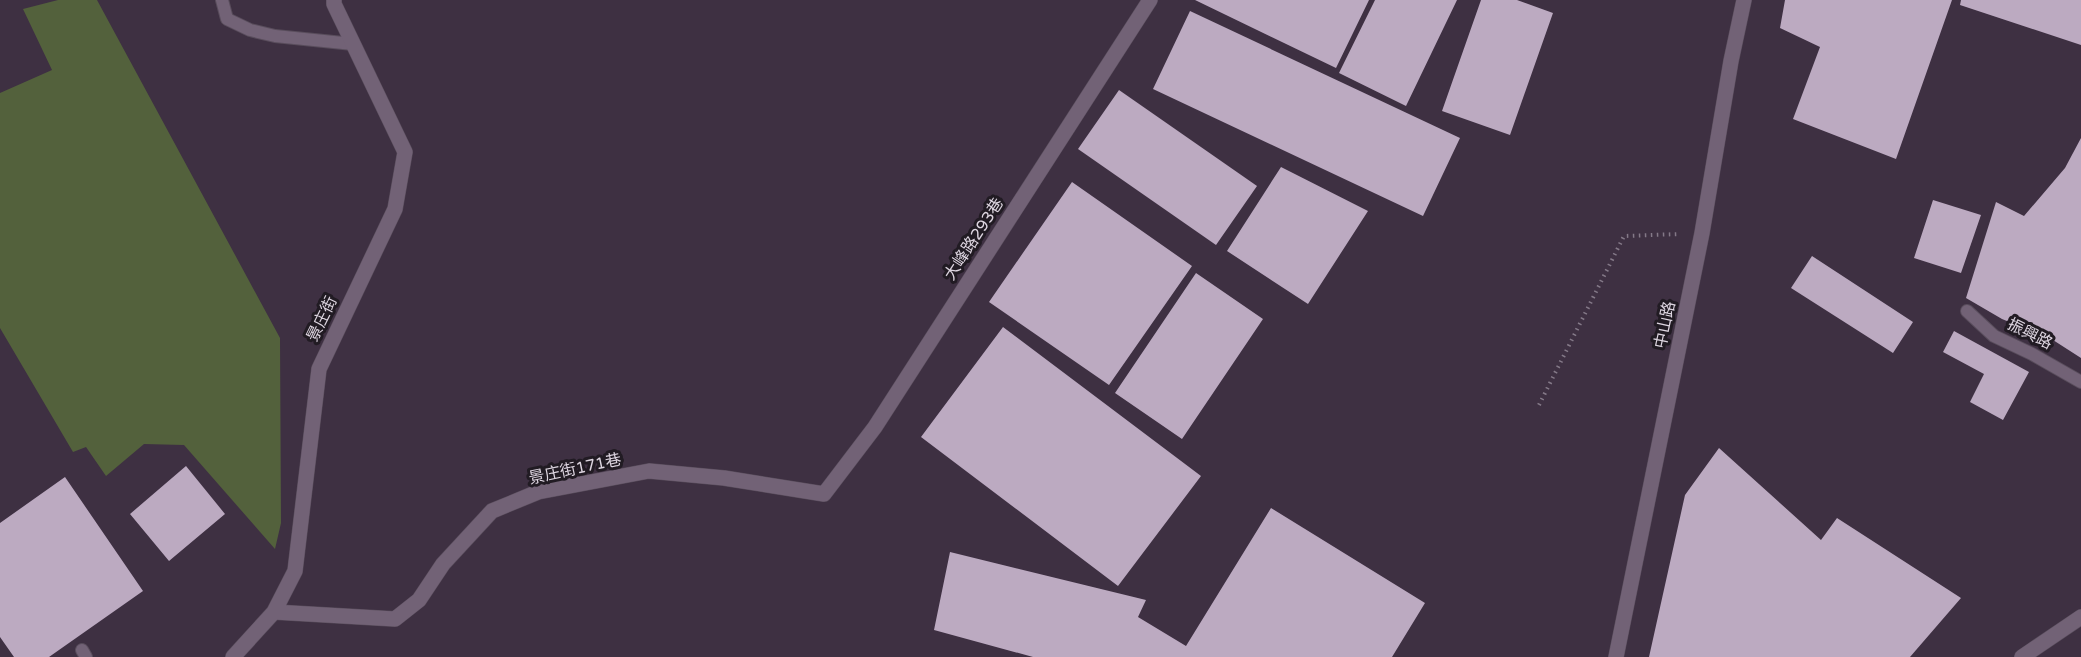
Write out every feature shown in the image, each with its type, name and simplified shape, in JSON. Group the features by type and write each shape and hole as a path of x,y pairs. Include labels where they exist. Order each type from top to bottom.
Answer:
{"street":[{"name":"景庄街","path":"233,657 274,612 295,571 319,369 395,209 405,152 334,0"},
{"name":"大峰路293巷","path":"824,494 874,427 1150,0"},
{"name":"中山路","path":"1616,657 1702,233 1731,61 1744,0"},
{"name":"景庄街171巷","path":"274,612 395,619 418,600 443,564 492,511 538,492 649,471 724,478 824,494"},
{"path":"2022,657 2080,616"}],"lane":[{"path":"222,0 227,19 250,30 275,36 353,44"},
{"name":"振興路","path":"1967,311 1994,336 2032,354 2081,382"}],"path":[{"path":"1539,405 1624,236 1702,233"}],"green space":[{"path":"58,0 97,0 280,338 281,523 275,549 184,445 144,444 106,476 86,447 73,452 0,328 0,93 52,70 23,9"}],"building":[{"path":"1195,0 1369,0 1336,68"},
{"path":"1375,0 1457,0 1406,106 1339,73"},
{"path":"1481,0 1517,0 1553,13 1510,135 1442,111"},
{"path":"1785,0 1952,0 1896,159 1793,119 1820,47 1780,28"},
{"path":"1961,0 2081,0 2081,45 1960,5"},
{"path":"1190,11 1460,138 1423,216 1153,89"},
{"path":"1119,90 1257,186 1216,245 1078,149"},
{"path":"2081,138 2081,358 2053,340 2002,319 1966,298 1996,202 2024,216 2065,168"},
{"path":"1281,167 1368,211 1308,304 1227,251"},
{"path":"1072,182 1192,266 1109,385 989,302"},
{"path":"1933,200 1981,215 1961,273 1914,258"},
{"path":"1812,256 1913,322 1893,353 1791,288"},
{"path":"1196,273 1263,319 1182,439 1115,393"},
{"path":"1003,327 1201,476 1118,586 921,437"},
{"path":"1954,331 2029,372 2003,420 1970,402 1984,374 1943,352"},
{"path":"1719,448 1821,540 1837,518 1961,598 1910,657 1649,657 1685,495"},
{"path":"186,466 225,514 169,561 130,514"},
{"path":"65,477 143,591 49,657 14,657 0,637 0,523"},
{"path":"1271,508 1425,603 1392,657 1033,657 934,630 950,552 1146,600 1138,617 1186,646"}]}
